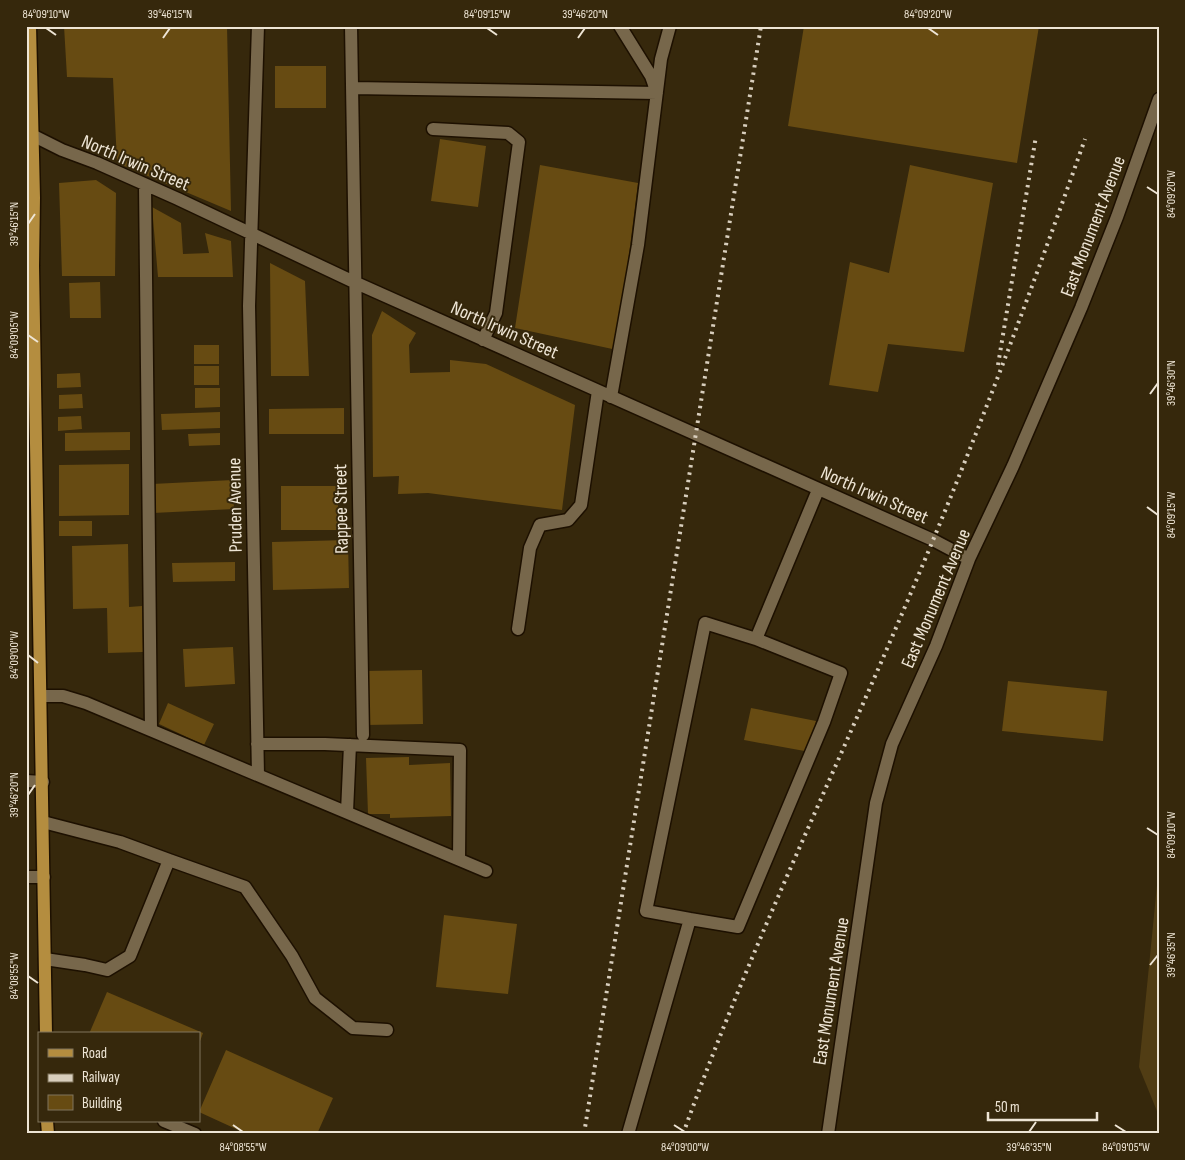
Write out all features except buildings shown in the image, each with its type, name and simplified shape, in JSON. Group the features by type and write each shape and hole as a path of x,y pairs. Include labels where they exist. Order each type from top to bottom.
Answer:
{"main road":[{"path":"30,26 29,134 34,198 31,475 41,696 46,1032"}],"street":[{"name":"Pruden Avenue","path":"258,26 249,306 258,775"},
{"name":"Rappee Street","path":"351,26 363,735"},
{"path":"620,26 651,76 657,92"},
{"path":"611,397 638,245 661,59 670,26"},
{"path":"352,88 657,92"},
{"name":"East Monument Avenue","path":"828,1134 876,803 883,771 892,744 936,646 969,560 1013,466 1081,308 1117,217 1159,99"},
{"path":"433,129 508,133 519,142 496,313 483,340"},
{"name":"North Irwin Street","path":"29,134 146,185 483,340 933,540 969,560"},
{"path":"146,185 151,730"},
{"path":"518,629 530,548 540,525 568,520 580,506 598,391"},
{"path":"756,639 818,490"},
{"path":"705,623 756,639 841,673 824,722 738,927 646,911 705,623"},
{"path":"41,696 63,696 151,730 486,871"},
{"path":"256,744 350,745 460,750 459,859"},
{"path":"347,812 350,745"},
{"path":"26,782 43,782"},
{"path":"43,822 120,842 245,887 292,956 315,998 353,1028 387,1030"},
{"path":"45,960 85,964 107,970 130,956 169,860"},
{"path":"26,877 44,877"},
{"path":"628,1134 690,919"},
{"path":"166,1122 195,1134"}],"shaded area":[{"path":"1159,865 1159,1116 1139,1067"}],"railway":[{"path":"584,1134 761,26"},
{"path":"998,365 1036,136"},
{"path":"683,1134 735,999 931,545 1022,314 1085,139"}]}
